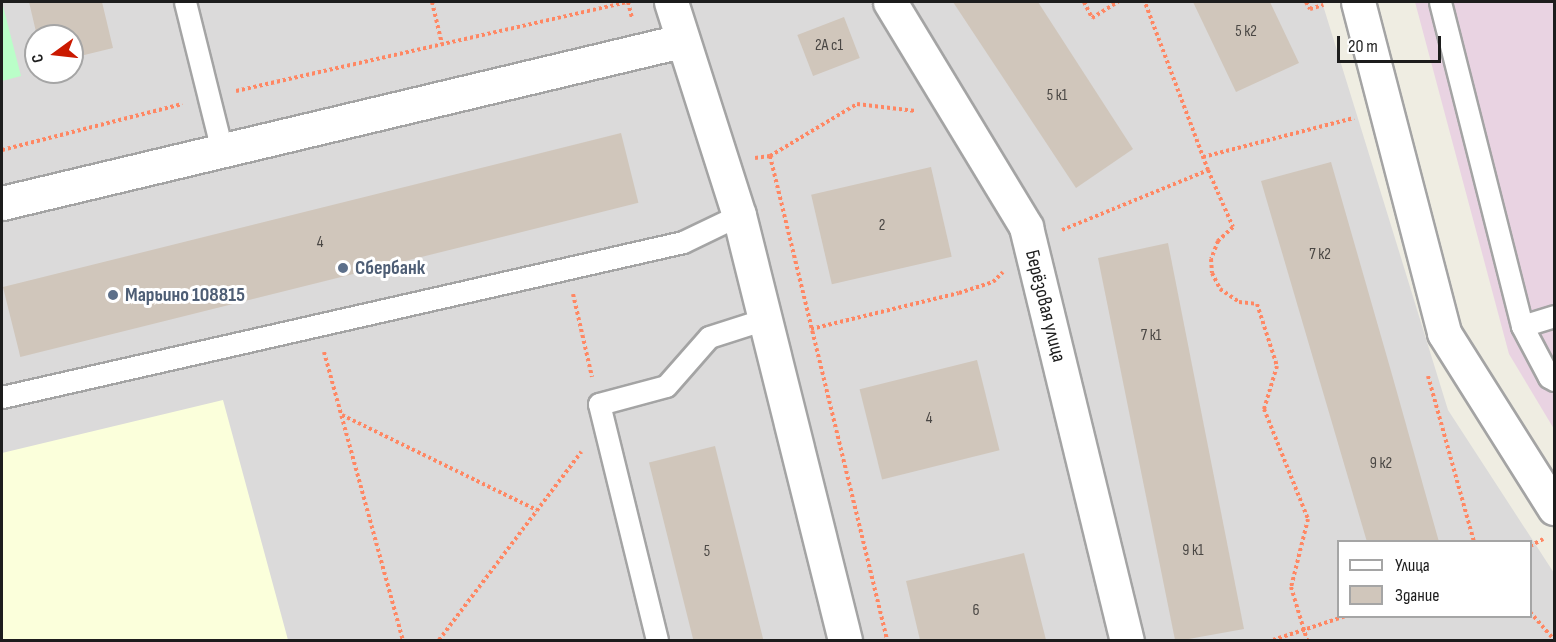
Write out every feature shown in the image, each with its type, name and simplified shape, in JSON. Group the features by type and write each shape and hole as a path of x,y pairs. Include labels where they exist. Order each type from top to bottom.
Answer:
{"street":[{"path":"671,2 681,41 739,215 845,640"},
{"name":"Берёзовая улица","path":"890,2 1026,226 1127,640"},
{"path":"1358,2 1444,333 1554,508"},
{"path":"2,203 681,41"}],"lane":[{"path":"185,2 222,150"},
{"path":"1440,2 1522,326 1549,377 1554,380"},
{"path":"2,398 683,242 739,215"},
{"path":"1522,326 1554,316"},
{"path":"657,640 601,413 666,386 709,337 765,319"}],"path":[{"path":"432,2 442,44"},
{"path":"2,150 209,98 627,2"},
{"path":"1084,2 1092,18 1118,2"},
{"path":"1145,2 1208,170 1233,227 1218,241 1211,259 1212,273 1220,289 1239,302 1257,304 1277,366 1264,409 1308,519 1291,587 1302,631 1307,640"},
{"path":"1306,2 1310,9 1333,2"},
{"path":"721,161 770,156 857,104 896,108"},
{"path":"1203,157 1358,117"},
{"path":"770,156 887,640"},
{"path":"1029,243 1208,170"},
{"path":"439,640 537,510 601,413 567,268"},
{"path":"811,329 993,282"},
{"path":"317,326 403,640"},
{"path":"1428,374 1473,540"},
{"path":"342,415 537,510"},
{"path":"1532,614 1554,640"},
{"path":"1273,640 1340,618"}],"shaded area":[{"path":"2,2 1322,2 1448,410 1554,573 1554,640 2,640"},
{"path":"1415,2 1554,2 1554,429 1509,354"},
{"path":"223,400 288,640 2,640 2,453"}],"green space":[{"path":"2,2 21,76 2,81"}],"building":[{"path":"29,2 102,2 113,48 84,55 84,24 34,24"},
{"path":"953,2 1038,2 1133,149 1076,188"},
{"path":"1193,2 1270,2 1299,63 1236,92"},
{"path":"844,17 860,58 813,76 797,35"},
{"path":"621,133 638,203 20,357 3,287"},
{"path":"1331,162 1438,540 1366,540 1261,181"},
{"path":"931,167 952,257 832,284 811,195"},
{"path":"1168,243 1244,629 1183,640 1175,640 1098,258"},
{"path":"977,360 999,450 882,480 860,389"},
{"path":"715,446 763,640 693,640 649,462"},
{"path":"1024,553 1046,640 920,640 906,581"}],"place":[{"name":"Сбербанк","path":"343,268"},
{"name":"Марьино 108815","path":"113,295"}]}
